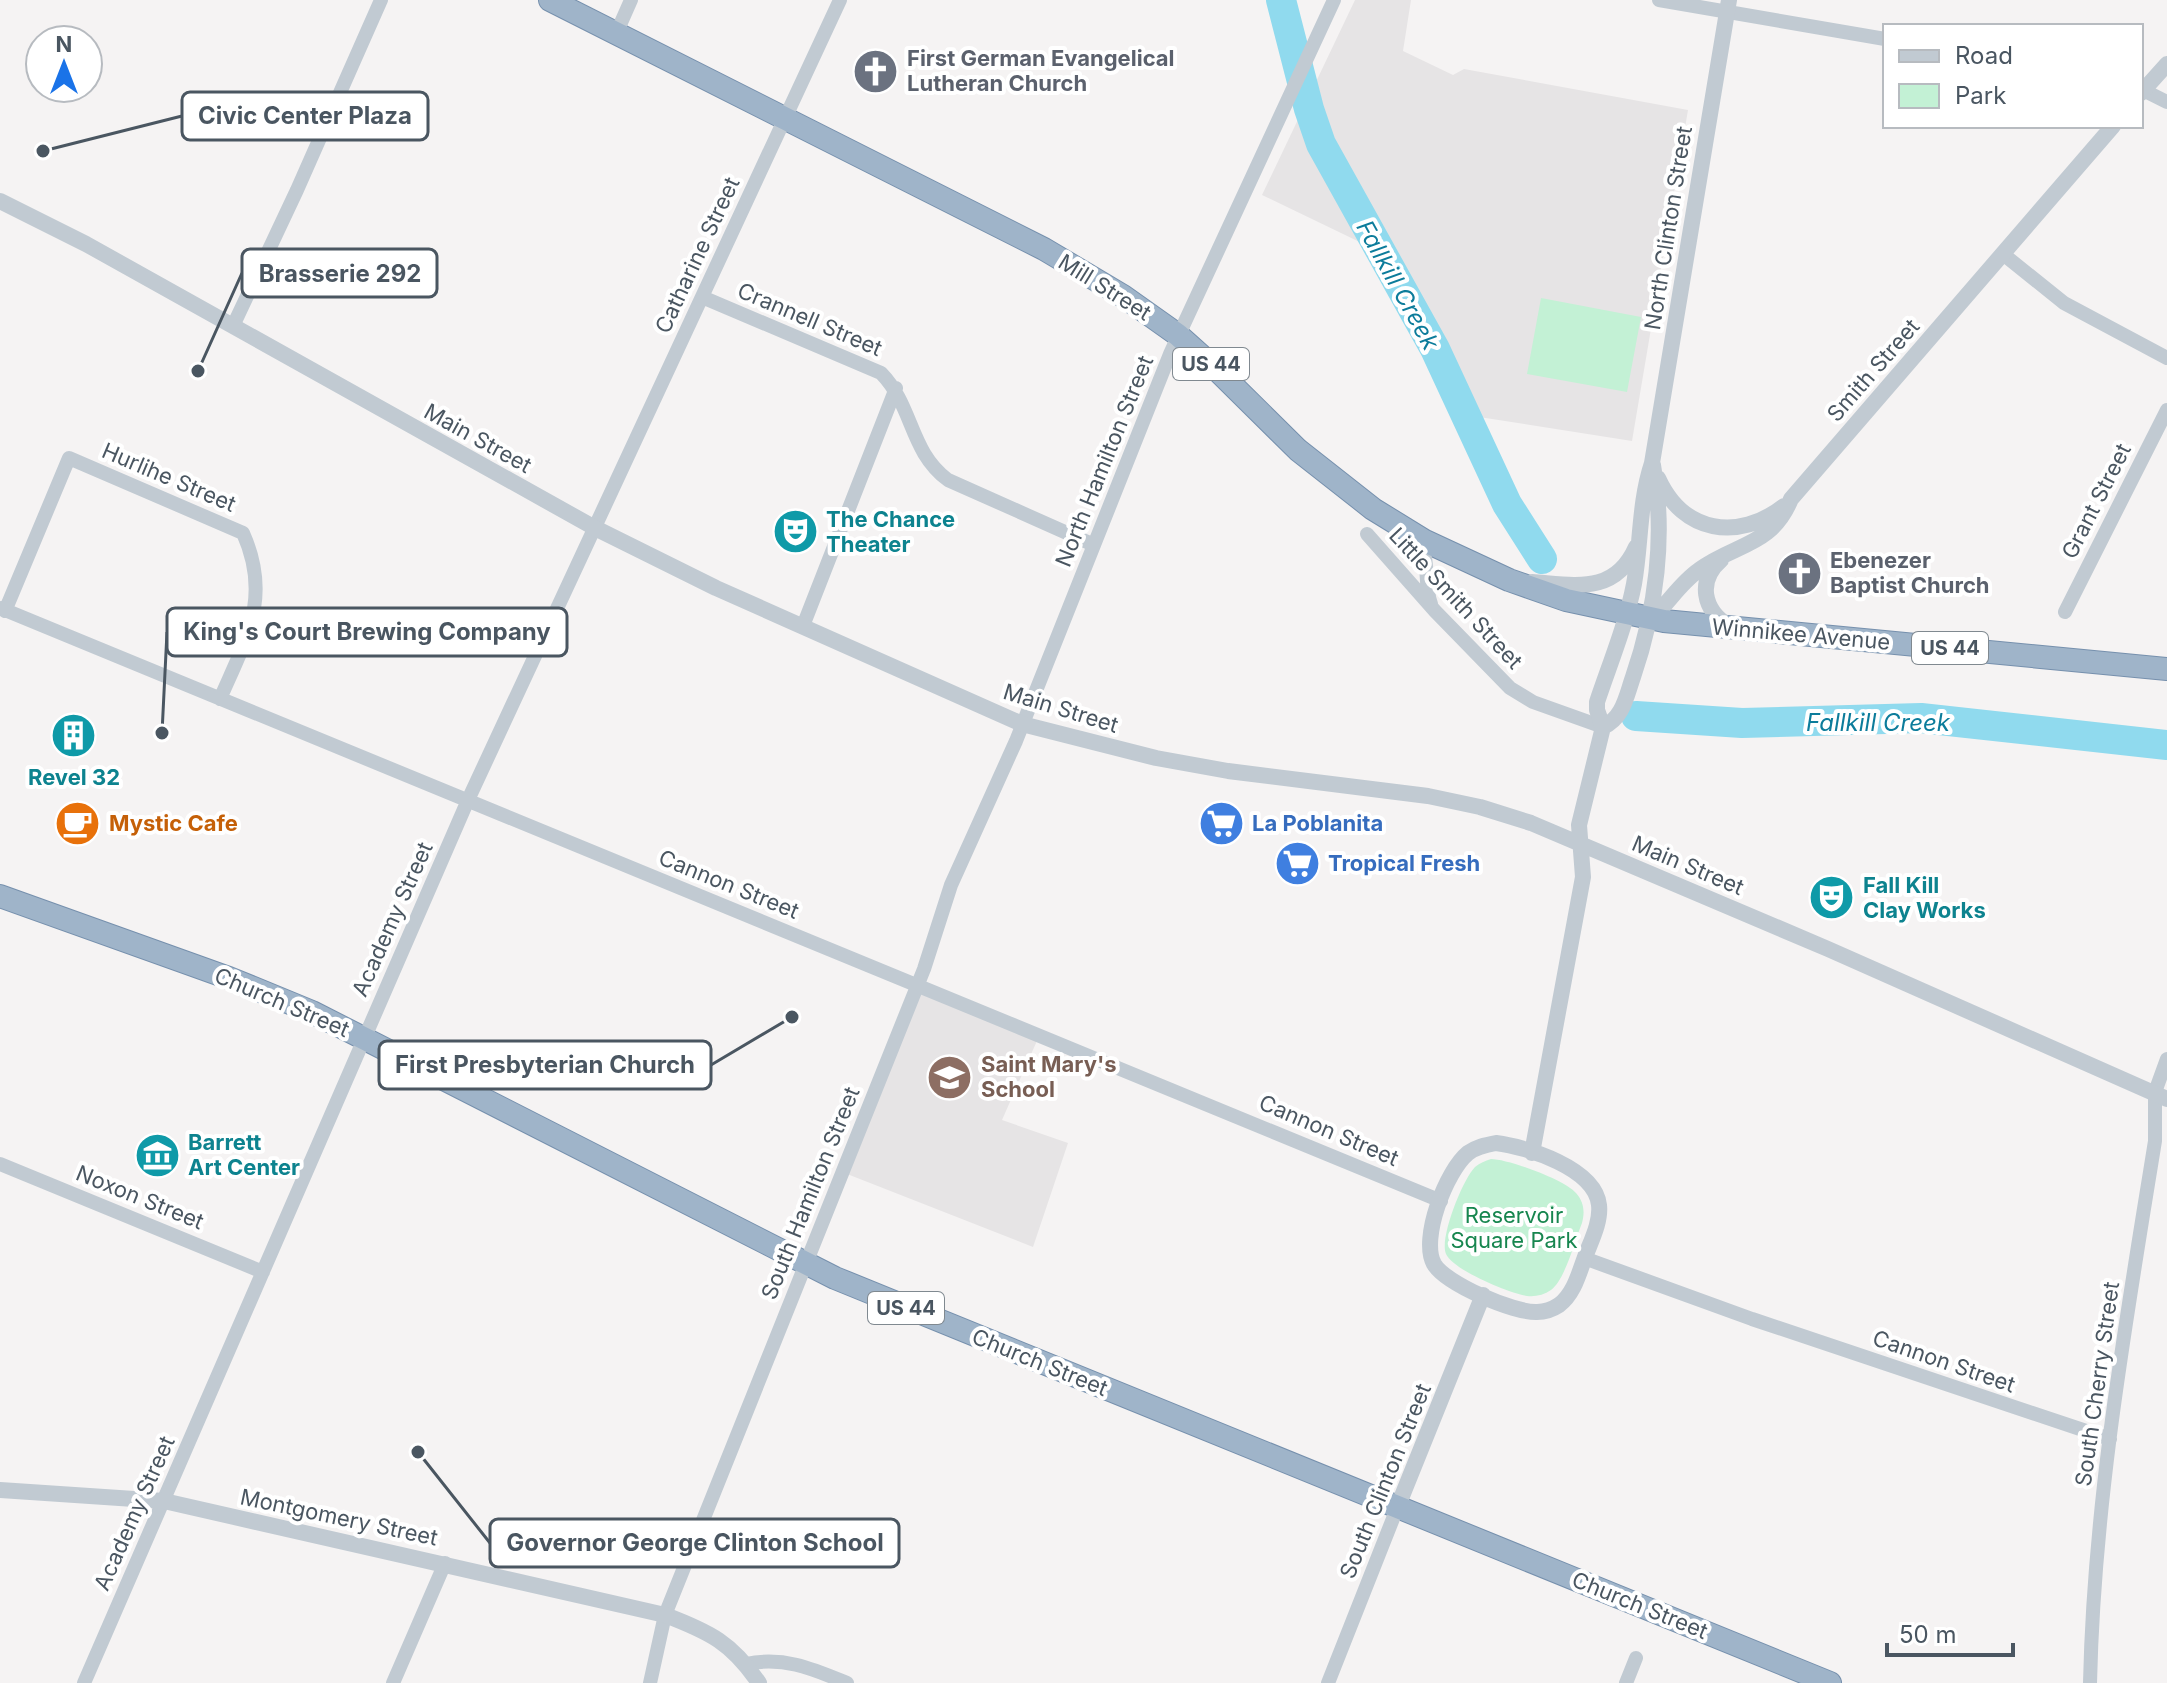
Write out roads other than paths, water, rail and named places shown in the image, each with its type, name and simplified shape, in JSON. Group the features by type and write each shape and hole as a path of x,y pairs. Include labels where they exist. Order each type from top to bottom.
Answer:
{"highway":[{"name":"Mill Street","path":"550,0 1071,264 1123,296 1178,335 1324,472 1373,509 1412,533 1453,556 1509,580 1566,600 1627,614"},
{"name":"Winnikee Avenue","path":"1627,614 1733,628 2167,669"},
{"name":"Church Street","path":"0,896 258,989 364,1037 805,1262 893,1302 1830,1683"}],"street":[{"path":"233,326 381,0"},
{"path":"616,34 631,0"},
{"name":"Catharine Street","path":"595,528 840,0"},
{"name":"North Hamilton Street","path":"1022,724 1178,335 1334,0"},
{"path":"1659,0 1728,6 1883,39"},
{"name":"North Clinton Street","path":"1581,844 1579,825 1603,727 1597,702 1627,614 1645,485 1652,463 1728,6"},
{"path":"2143,90 2167,64"},
{"path":"2143,91 2167,102"},
{"name":"Smith Street","path":"1651,619 1693,574 1767,535 1782,518 1791,499 2111,128"},
{"name":"Main Street","path":"0,201 86,244 595,528 716,588 1022,724 1116,749 1228,771 1370,787 1480,807 1531,823 2161,1096"},
{"path":"2003,254 2064,303 2167,358"},
{"name":"Crannell Street","path":"702,297 881,373 896,388"},
{"path":"896,388 921,452 934,469 948,480 1094,545"},
{"path":"803,626 896,388"},
{"name":"Grant Street","path":"2065,612 2167,410"},
{"name":"Hurlihe Street","path":"3,609 69,458 243,533 255,572 255,612 220,699"},
{"path":"1652,463 1662,486 1675,504 1693,519 1717,527 1752,524 1774,514 1791,499"},
{"name":"North Clinton Street","path":"1603,727 1622,710 1651,619 1658,507 1652,463"},
{"name":"Academy Street","path":"84,1683 468,800 595,528"},
{"path":"1412,533 1426,555 1426,588 1435,611"},
{"name":"Little Smith Street","path":"1367,534 1501,680 1521,696 1603,727"},
{"path":"1509,580 1576,585 1599,583 1623,569 1640,535"},
{"path":"1728,554 1710,572 1705,596 1715,616 1733,628"},
{"name":"Cannon Street","path":"3,609 1441,1201"},
{"name":"South Hamilton Street","path":"650,1683 665,1615 917,984 951,885 1022,724"},
{"path":"1532,1153 1583,877 1581,844"},
{"name":"South Cherry Street","path":"2090,1683 2093,1610 2110,1439 2167,1059"},
{"path":"1496,1143 1532,1153 1583,1176 1596,1194 1599,1214 1565,1301 1547,1311 1525,1311 1447,1278 1433,1263 1428,1244 1441,1201 1458,1163 1475,1148 1496,1143"},
{"name":"Noxon Street","path":"0,1164 263,1272"},
{"name":"Cannon Street","path":"1584,1258 1752,1319 2110,1439"},
{"name":"South Clinton Street","path":"1328,1683 1483,1295"},
{"name":"Montgomery Street","path":"0,1490 164,1501 665,1615 696,1626 725,1642 759,1683"},
{"path":"393,1683 445,1563"},
{"path":"1626,1683 1636,1658"},
{"path":"746,1664 782,1660 847,1683"}],"waterway":[{"name":"Fallkill Creek","path":"1281,0 1321,144 1435,349 1507,504 1542,559"},
{"name":"Fallkill Creek","path":"1636,716 1742,723 1921,718 2167,745"}],"place":[{"name":"First German Evangelical Lutheran Church","path":"876,71"},
{"name":"Civic Center Plaza","path":"43,151"},
{"name":"Brasserie 292","path":"198,371"},
{"name":"The Chance Theater","path":"795,532"},
{"name":"Ebenezer Baptist Church","path":"1799,573"},
{"name":"King's Court Brewing Company","path":"162,733"},
{"name":"Revel 32","path":"74,736"},
{"name":"Mystic Cafe","path":"78,823"},
{"name":"La Poblanita","path":"1221,823"},
{"name":"Tropical Fresh","path":"1297,863"},
{"name":"Fall Kill Clay Works","path":"1832,898"},
{"name":"First Presbyterian Church","path":"792,1017"},
{"name":"Saint Mary's School","path":"950,1077"},
{"name":"Barrett Art Center","path":"157,1155"},
{"name":"Governor George Clinton School","path":"418,1452"}],"park label":[{"name":"Reservoir Square Park","path":"1514,1228"}]}
